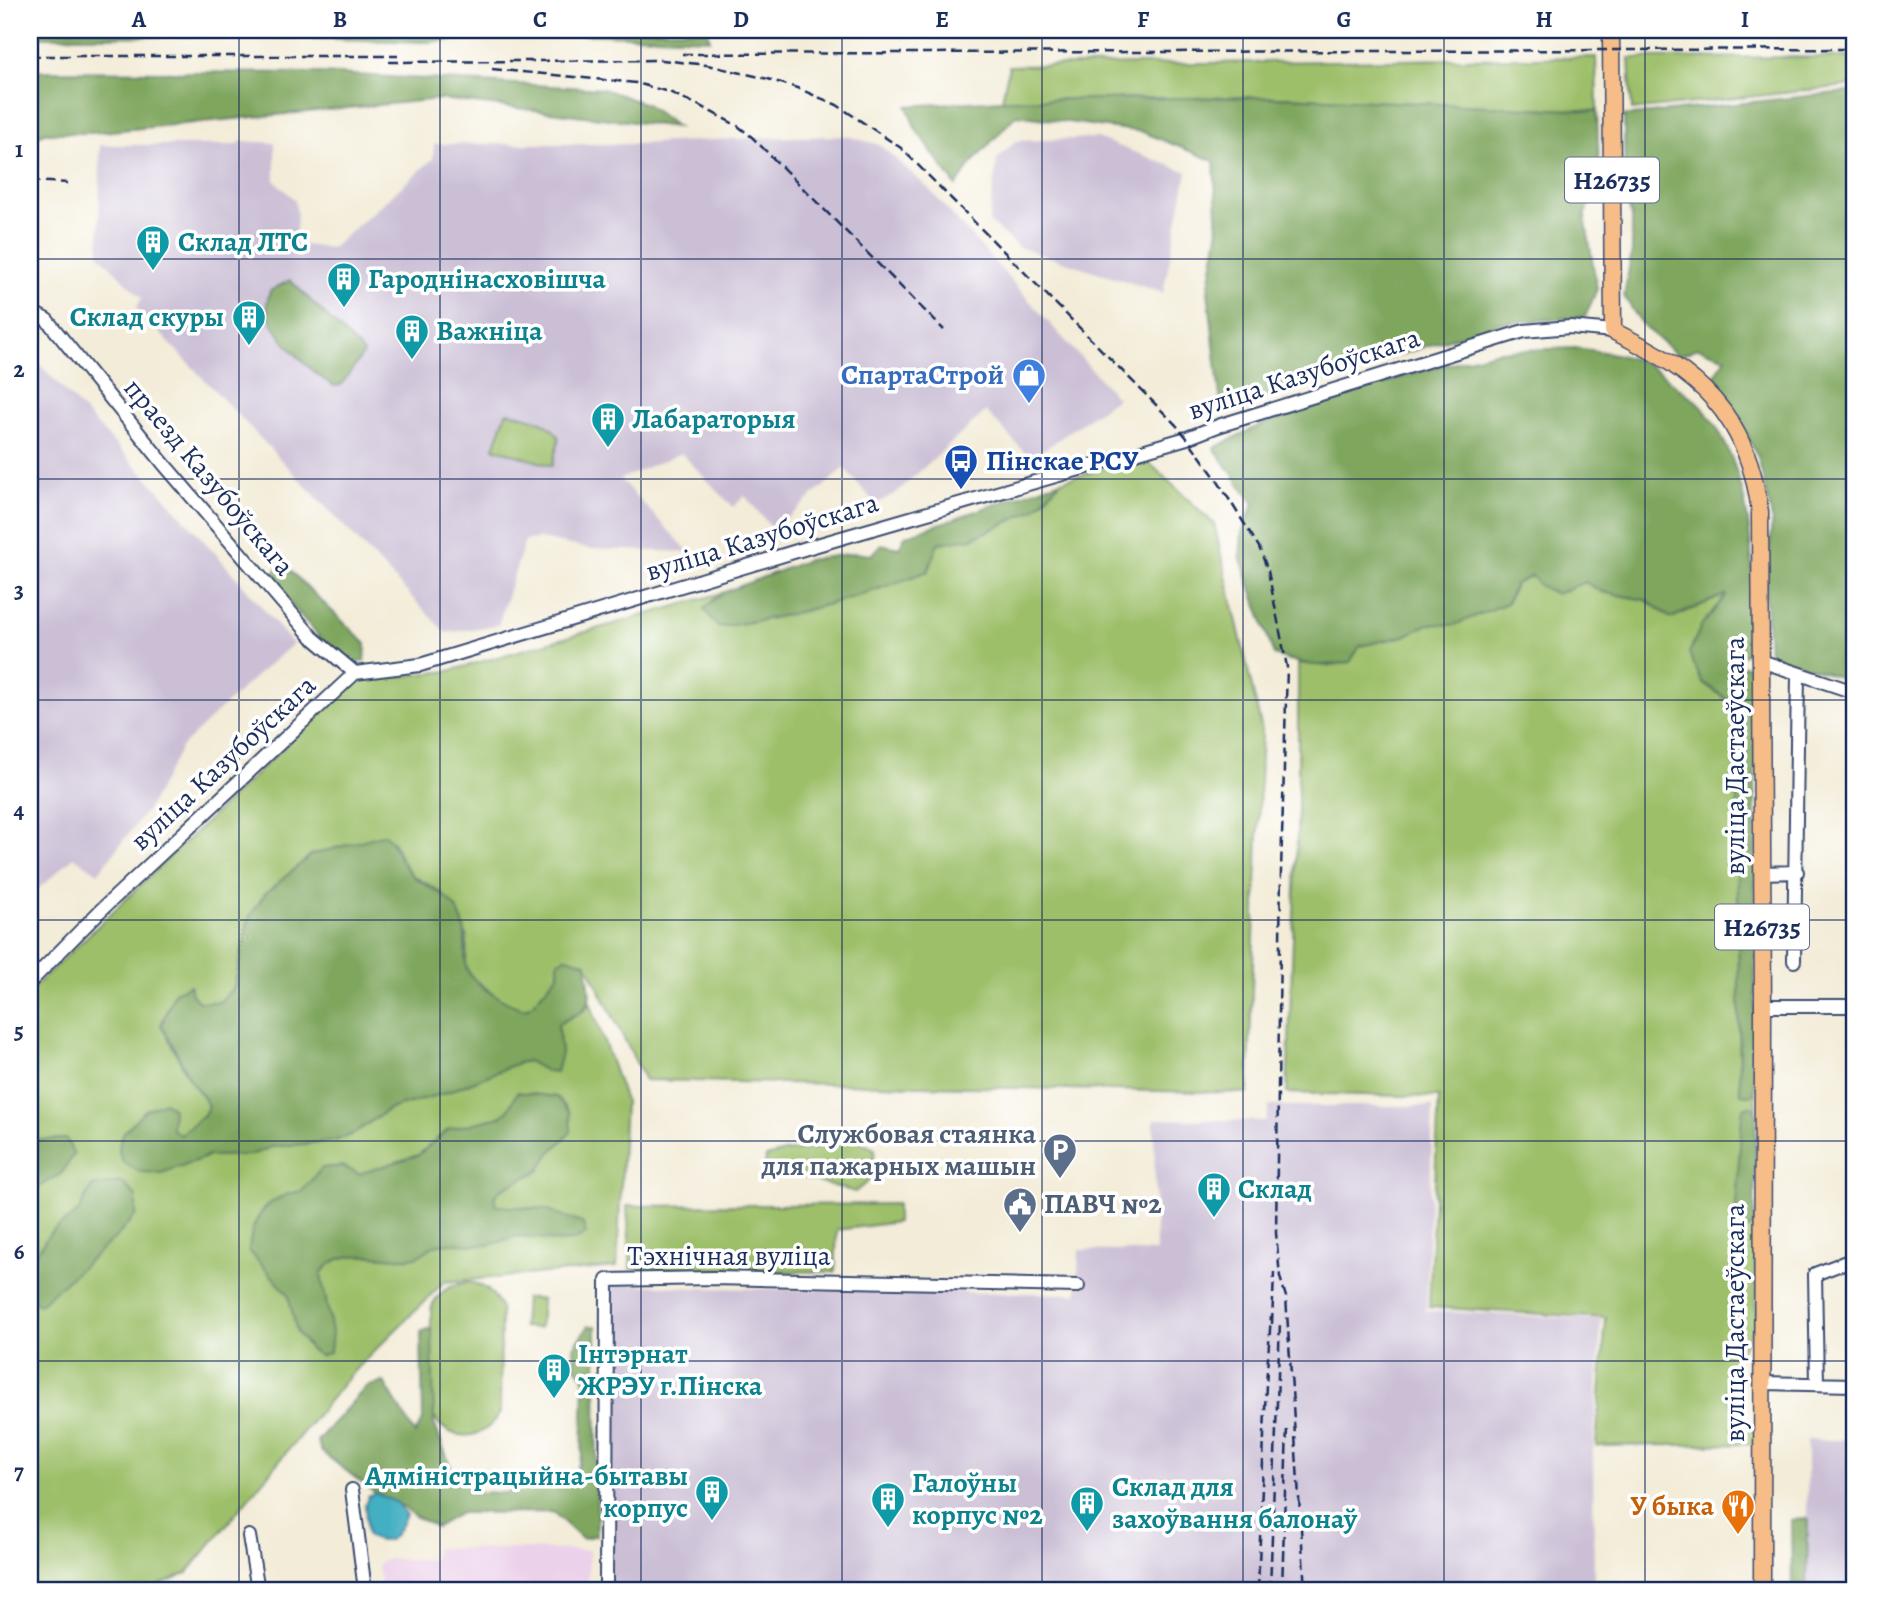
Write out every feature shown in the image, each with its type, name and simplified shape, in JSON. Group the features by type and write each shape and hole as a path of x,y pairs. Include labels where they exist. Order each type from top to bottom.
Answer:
{"main road":[{"name":"Н26735","path":"1611,30 1613,331"},
{"name":"вуліца Дастаеўскага","path":"1613,331 1646,346 1688,374 1721,407 1740,439 1755,480 1760,512 1762,1590"}],"street":[{"name":"праезд Казубоўскага","path":"30,310 47,320 163,463 312,637 355,673"},
{"name":"вуліца Казубоўскага","path":"30,982 100,911 355,673 420,665 520,636 810,547 1188,438 1218,426 1524,331 1570,327 1613,331"},
{"path":"1760,662 1854,692"},
{"path":"1794,961 1798,674"},
{"path":"1761,873 1797,872"},
{"path":"1763,1006 1854,1006"},
{"path":"1817,1384 1815,1274 1854,1259"},
{"name":"Тэхнічная вуліца","path":"606,1590 607,1280 713,1278 1077,1286"},
{"path":"1761,1383 1854,1385"},
{"path":"352,1490 365,1590"},
{"path":"249,1536 258,1590"}],"shaded area":[{"path":"846,136 880,145 927,187 1117,398 1048,447 1029,457 986,411 896,493 876,504 844,468 789,517 770,526 745,496 733,507 681,453 620,479 689,552 591,549 540,539 525,540 498,625 446,633 136,308 142,298 99,255 100,145 236,145 242,141 275,143 275,181 295,200 295,244 332,248 433,159 434,144 635,144"},
{"path":"1097,138 1187,172 1163,293 1018,247 989,222 997,159 1016,141"},
{"path":"30,354 165,497 293,644 182,746 149,807 98,873 74,857 30,896"},
{"path":"1269,1106 1433,1106 1426,1311 1601,1320 1593,1451 1594,1585 1616,1590 611,1590 610,1283 699,1288 1077,1294 1079,1250 1156,1252 1154,1119 1266,1121"},
{"path":"1807,1440 1854,1440 1854,1590 1807,1590"},
{"path":"436,1548 589,1550 588,1590 382,1590 378,1563 388,1559 434,1560"}],"green space":[{"path":"30,30 706,30 710,39 546,33 425,42 244,36 30,37"},
{"path":"1626,30 1854,30 1854,31 1626,34"},
{"path":"1596,57 1597,111 1283,97 1002,100 1009,66"},
{"path":"1854,57 1854,85 1632,110 1629,58"},
{"path":"30,71 320,73 603,89 646,104 677,127 440,99 91,133 44,133 30,142"},
{"path":"1854,91 1854,682 1769,654 1766,600 1772,518 1758,457 1715,375 1726,358 1698,348 1678,356 1641,323 1624,296 1632,251 1632,217 1625,197 1624,116"},
{"path":"1283,97 1597,111 1599,175 1585,216 1597,289 1585,317 1500,323 1244,404 1221,406 1208,291 1218,234 1214,161 1143,132 1016,115 971,164 956,186 915,128 907,106 1002,100"},
{"path":"290,280 364,353 341,385 334,386 293,352 270,318 267,305 270,291"},
{"path":"1576,348 1616,354 1644,363 1659,371 1697,402 1720,434 1743,493 1752,556 1751,651 1736,658 1739,665 1749,667 1755,676 1755,1091 1751,1095 1741,1094 1740,1084 1736,718 1728,700 1702,682 1689,653 1701,626 1727,594 1671,618 1646,600 1602,592 1585,582 1556,594 1540,586 1532,576 1515,584 1507,603 1454,625 1428,624 1404,636 1360,646 1350,662 1320,665 1294,661 1274,655 1240,556 1242,532 1254,504 1214,448 1256,427 1421,371 1499,351"},
{"path":"506,413 538,420 555,432 559,438 552,466 494,448"},
{"path":"1143,457 1214,524 1262,730 1248,1093 645,1080 586,963 558,974 533,1004 524,1009 505,1003 469,975 466,966 467,936 441,892 412,875 401,860 393,841 249,918 234,987 220,1002 199,1002 192,995 161,1025 189,1079 208,1106 204,1115 180,1135 171,1129 172,1109 161,1173 209,1156 251,1155 271,1147 333,1141 353,1134 389,1109 448,1092 518,1063 528,1061 546,1071 561,1053 558,1024 585,1010 590,1002 625,1101 617,1267 444,1282 350,1375 187,1573 146,1590 30,1590 30,991 353,681 449,671 722,593 704,609 718,627 772,618 824,605 928,571 937,543 972,538 1036,508 1061,481"},
{"path":"1061,481 1036,508 972,538 938,543 928,571 902,581 798,612 718,627 704,609 722,593 808,560 855,553 871,555 881,544 899,548 905,536"},
{"path":"281,562 366,644 365,661 352,663 332,651 270,581"},
{"path":"1532,576 1585,582 1602,592 1646,600 1671,618 1729,593 1701,626 1702,682 1728,700 1736,718 1740,1084 1741,1094 1751,1095 1755,1091 1750,1228 1754,1224 1756,1321 1728,1373 1726,1384 1727,1395 1733,1408 1755,1434 1755,1444 1596,1446 1606,1318 1429,1307 1439,1097 1287,1093 1298,811 1298,663 1327,666 1350,662 1359,646 1404,636 1428,624 1454,624 1507,603 1515,584"},
{"path":"385,834 412,875 455,907 463,922 466,965 474,979 490,992 524,1009 533,1004 558,974 558,961 567,957 586,963 590,996 580,1012 558,1024 561,1053 556,1072 546,1071 528,1061 518,1063 448,1092 389,1109 353,1134 334,1141 271,1147 251,1155 209,1156 161,1173 140,1172 123,1162 119,1152 124,1132 145,1110 165,1102 173,1109 172,1129 180,1135 204,1115 208,1107 204,1097 190,1081 161,1025 175,992 190,985 192,995 199,1002 220,1002 234,987 249,918 265,894 311,855"},
{"path":"517,1092 557,1097 570,1113 571,1132 549,1154 539,1171 501,1189 494,1197 497,1206 546,1209 584,1224 586,1234 578,1239 561,1242 519,1236 488,1245 439,1244 411,1258 350,1256 339,1259 321,1274 332,1332 330,1352 320,1356 311,1350 297,1333 288,1294 249,1251 253,1228 264,1210 280,1198 302,1191 322,1168 342,1166 359,1174 418,1155 449,1129 500,1117 508,1110"},
{"path":"1750,1106 1755,1109 1756,1114 1754,1224 1744,1229 1735,1221 1742,1113 1744,1108"},
{"path":"66,1139 74,1154 62,1173 30,1192 30,1147 38,1140"},
{"path":"853,1139 875,1149 872,1178 855,1192 802,1177 773,1177 764,1170 766,1157 816,1149"},
{"path":"122,1182 136,1196 136,1215 118,1235 39,1305 30,1297 30,1269 33,1258 51,1232 78,1212 92,1186"},
{"path":"897,1204 897,1222 837,1230 835,1272 631,1269 627,1206"},
{"path":"468,1282 488,1291 501,1309 500,1412 485,1430 465,1436 446,1429 437,1422 431,1411 431,1310 436,1298 445,1290"},
{"path":"525,1298 542,1299 540,1328 523,1327"},
{"path":"588,1326 596,1326 597,1535 582,1539 553,1512 461,1513 436,1527 416,1517 396,1502 375,1493 322,1452 317,1441 366,1387 384,1382 415,1434 423,1419 421,1332 428,1329 432,1331 434,1423 453,1473 478,1492 506,1493 544,1476 575,1473 582,1455 584,1378 575,1366 574,1347"},
{"path":"1808,1519 1807,1590 1792,1590 1791,1520"}],"water":[{"path":"375,1493 396,1502 406,1515 396,1534 382,1541 367,1536 365,1505 368,1497"}],"railway":[{"path":"682,54 1854,49"},
{"path":"30,56 398,56"},
{"path":"389,62 662,60 707,65 768,79 837,105 901,148 1176,425 1217,480 1259,547 1268,571 1287,667 1276,1233 1280,1277 1286,1297 1305,1590"},
{"path":"492,69 636,83 669,92 738,126 944,330"},
{"path":"30,181 68,183"},
{"path":"1272,1324 1274,1272"},
{"path":"1258,1590 1271,1316"},
{"path":"1270,1590 1280,1322"},
{"path":"1282,1590 1287,1426"}],"place":[{"name":"Склад ЛТС","path":"153,272"},
{"name":"Гароднінасховішча","path":"344,309"},
{"name":"Склад скуры","path":"249,347"},
{"name":"Важніца","path":"412,361"},
{"name":"СпартаСтрой","path":"1029,405"},
{"name":"Лабараторыя","path":"608,449"},
{"name":"Пінскае РСУ","path":"961,491"},
{"name":"Службовая стаянка для пажарных машын","path":"1060,1180"},
{"name":"Склад","path":"1214,1219"},
{"name":"ПАВЧ №2","path":"1020,1234"},
{"name":"Інтэрнат ЖРЭУ г.Пінска","path":"554,1400"},
{"name":"Адміністрацыйна-бытавы корпус","path":"712,1522"},
{"name":"Галоўны корпус №2","path":"888,1529"},
{"name":"Склад для захоўвання балонаў","path":"1087,1533"},
{"name":"У быка","path":"1738,1536"}]}
